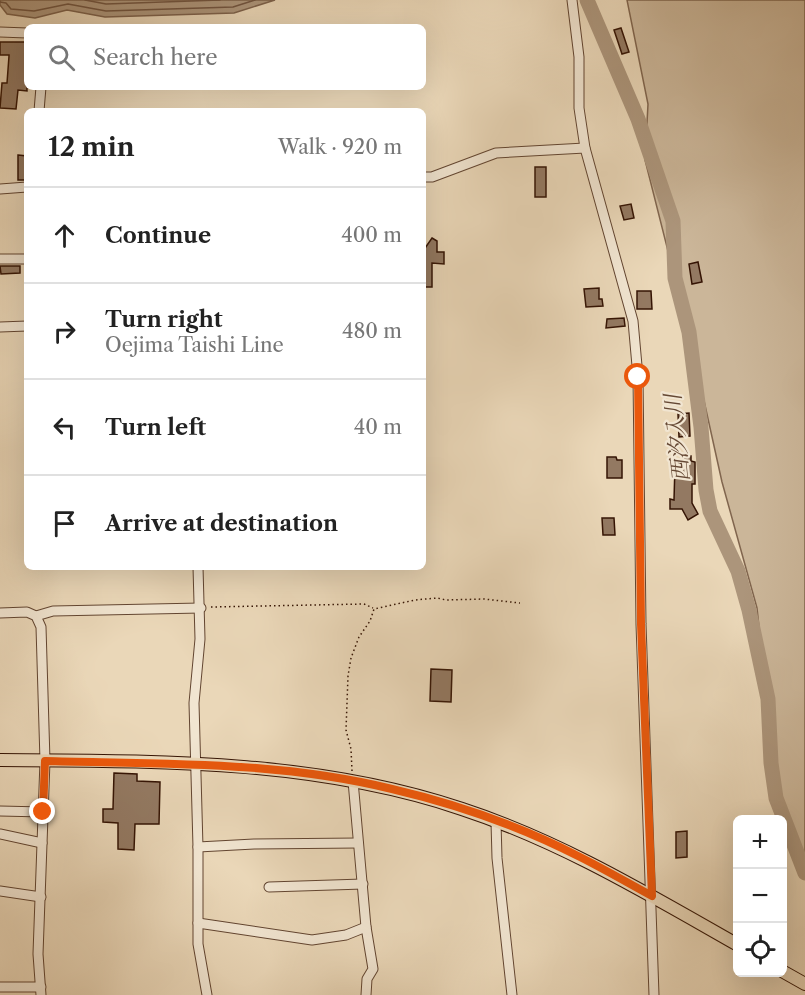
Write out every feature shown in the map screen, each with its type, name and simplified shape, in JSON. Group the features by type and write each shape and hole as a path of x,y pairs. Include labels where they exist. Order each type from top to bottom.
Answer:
{"main road":[{"path":"0,760 195,764 297,772 392,789 496,822 579,856 733,942"},
{"path":"787,973 805,984"}],"street":[{"path":"572,0 579,57 579,108 585,148 631,312 637,366 641,624 654,995"},
{"path":"0,32 24,33"},
{"path":"39,108 41,90"},
{"path":"426,177 432,177 496,153 585,148"},
{"path":"0,189 24,187"},
{"path":"0,259 24,259"},
{"path":"0,327 24,326"},
{"path":"198,570 201,639 194,703 198,944 207,995"},
{"path":"0,613 27,612 36,616 53,611 201,608"},
{"path":"0,987 41,991 38,954 45,761 41,627 36,616"},
{"path":"353,781 366,927 373,969 367,979 366,995"},
{"path":"0,811 43,812"},
{"path":"496,822 497,858 512,995"},
{"path":"0,834 42,843"},
{"path":"198,847 358,843"},
{"path":"269,887 363,884"},
{"path":"0,891 41,897"},
{"path":"198,922 312,940 346,935 366,927"}],"path":[{"path":"201,608 364,604 374,609 414,600 437,598 446,600 484,599 520,603"},
{"path":"353,781 351,749 346,730 348,676 359,637 370,621 374,609"}],"shaded area":[{"path":"627,0 805,0 805,857 776,786 757,608 722,482 691,342 645,160 648,104"}],"water":[{"path":"0,0 275,0 234,13 105,17 67,10 35,18 7,14 0,5"}],"building":[{"path":"621,28 629,52 622,54 614,30"},
{"path":"0,42 24,42 24,90 27,91 18,90 16,109 0,108 2,83 7,83 9,55 0,55"},
{"path":"18,155 24,156 24,180 18,180"},
{"path":"535,167 546,167 546,197 535,197"},
{"path":"631,204 634,218 624,220 620,206"},
{"path":"432,238 437,241 437,252 444,252 444,264 432,263 432,287 426,287 426,247"},
{"path":"698,262 702,282 692,284 689,264"},
{"path":"0,266 20,266 20,273 1,274"},
{"path":"599,288 599,299 602,299 603,306 586,307 584,289"},
{"path":"637,291 651,291 652,309 637,309"},
{"path":"624,318 625,326 606,328 607,319"},
{"path":"689,413 690,436 679,437 678,414"},
{"path":"683,456 691,456 691,461 695,462 692,503 698,514 688,520 682,509 670,509 670,499 674,500 675,465 683,465"},
{"path":"607,457 622,460 622,478 607,478"},
{"path":"602,518 614,518 615,535 603,535"},
{"path":"431,669 452,670 451,702 430,701"},
{"path":"114,773 137,774 137,781 160,782 159,824 135,824 134,850 118,849 118,823 103,822 103,809 113,809"},
{"path":"687,831 687,857 676,858 676,832"}],"waterway":[{"name":"西汐入川","path":"587,0 638,119 673,221 675,278 689,332 710,511 738,571 749,610 768,699 771,763 776,798 805,873"}],"route":[{"path":"43,812 45,761 195,764 297,772 392,789 462,808 579,856 652,896 641,624 638,377"}]}
